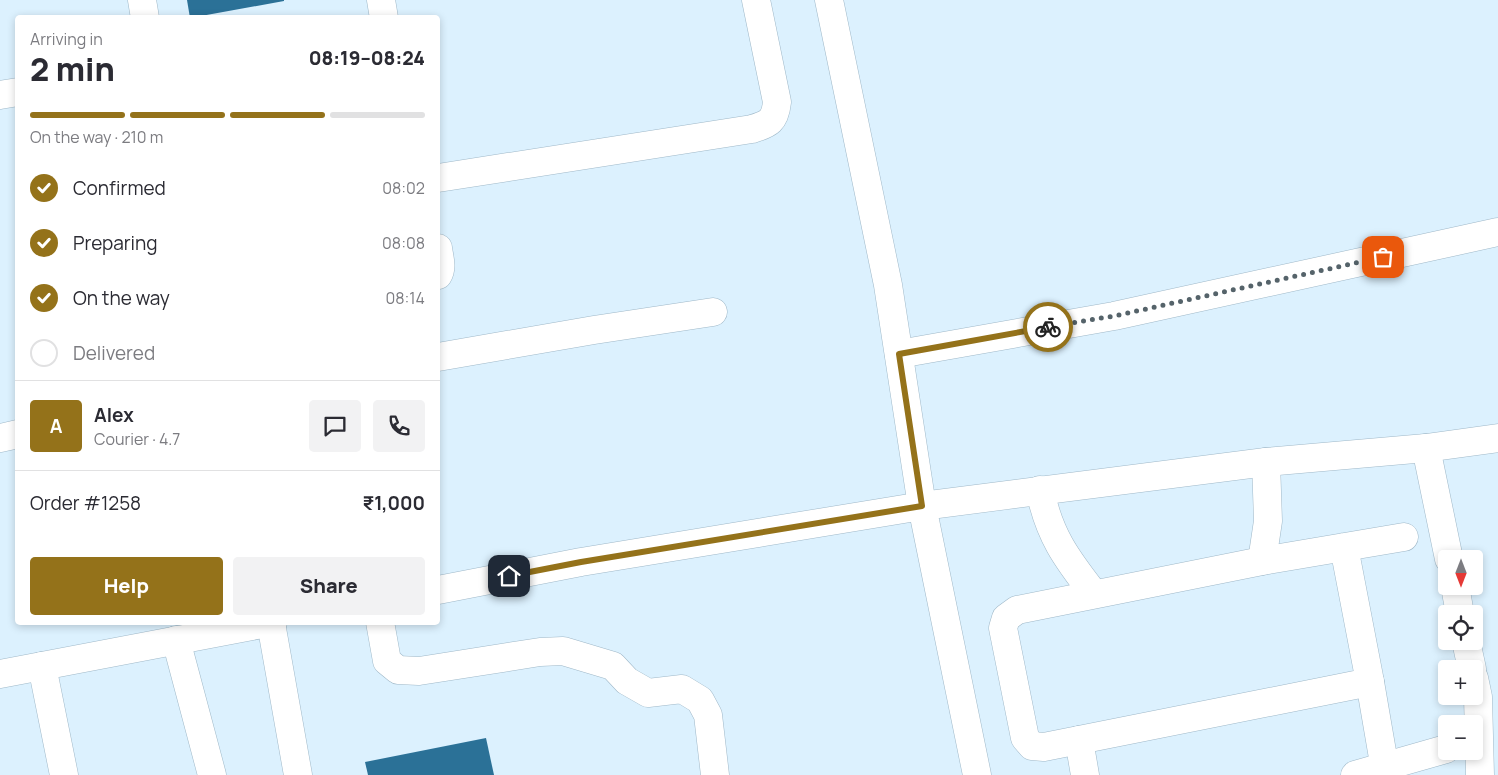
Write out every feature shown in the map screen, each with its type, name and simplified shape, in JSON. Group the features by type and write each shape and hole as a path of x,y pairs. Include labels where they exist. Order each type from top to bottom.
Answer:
{"lane":[{"path":"142,0 144,15"},
{"path":"381,0 384,15"},
{"path":"440,178 752,129 766,125 776,114 777,102 756,0"},
{"path":"829,0 888,285 922,506 977,775"},
{"path":"0,95 15,92"},
{"path":"899,354 1114,316 1498,232"},
{"path":"440,357 713,312"},
{"path":"0,438 15,435"},
{"path":"440,590 581,562 922,506 1266,462 1426,448 1498,438"},
{"path":"1426,448 1447,550"},
{"path":"1262,561 1268,521 1266,462"},
{"path":"1040,490 1045,517 1066,558 1094,594"},
{"path":"1370,682 1044,747 1032,746 1024,738 1003,628 1006,618 1016,610 1262,561 1404,537"},
{"path":"1344,547 1386,770"},
{"path":"0,674 261,625"},
{"path":"272,625 298,775"},
{"path":"381,625 387,661 398,670 419,671 540,652 563,651 613,666 626,681 648,693 682,689 700,700 708,715 715,775"},
{"path":"176,640 212,775"},
{"path":"42,666 64,775"},
{"path":"1079,740 1085,775"},
{"path":"1356,775 1386,770 1438,752"},
{"path":"1479,760 1480,775"}],"building":[{"path":"187,0 284,0 207,15 190,15"},
{"path":"486,738 494,775 368,775 365,762"}],"way so far":[{"path":"1048,327 1114,316 1383,257"}],"route":[{"path":"509,576 581,562 922,506 899,354 1048,327"}]}
